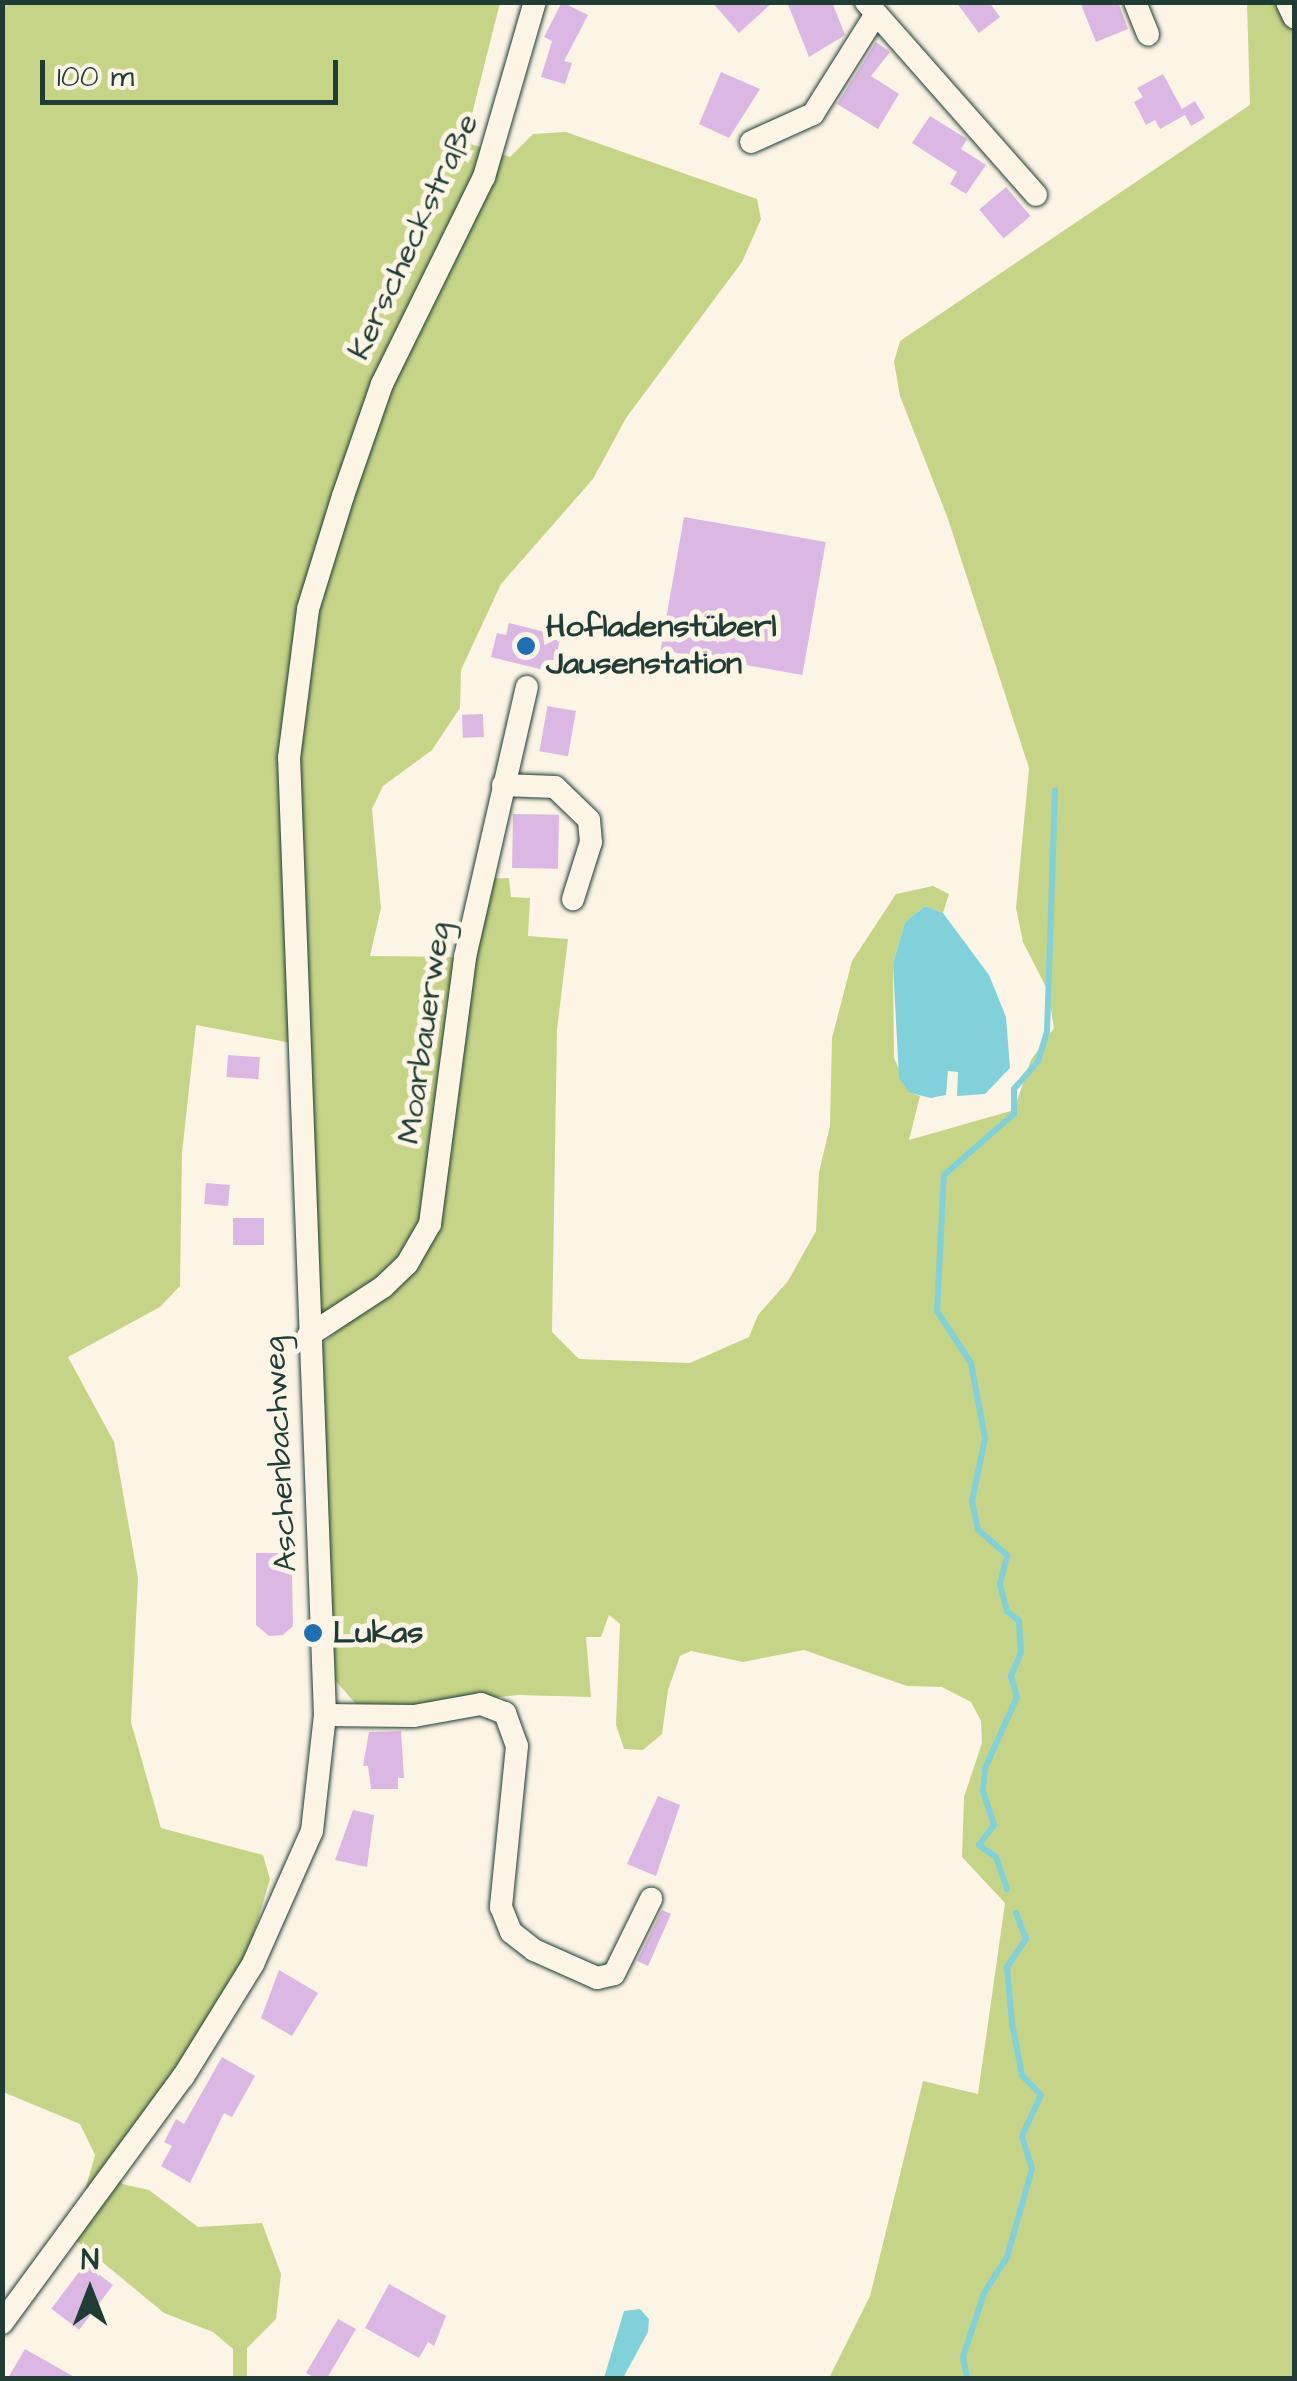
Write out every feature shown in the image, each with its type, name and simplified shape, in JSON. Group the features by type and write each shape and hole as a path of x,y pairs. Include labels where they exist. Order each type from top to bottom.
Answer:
{"street":[{"name":"Kerscheckstraße","path":"343,496 382,384 484,178 535,2"},
{"path":"1134,2 1148,35"},
{"path":"1287,2 1294,17"},
{"path":"751,142 813,114 871,8 1036,195"},
{"name":"Aschenbachweg","path":"2,2323 151,2124 253,1964 312,1831 325,1715 289,758 308,609 343,496"},
{"name":"Moarbauerweg","path":"308,1336 383,1288 407,1264 430,1224 466,957 527,687"},
{"path":"502,785 555,787 588,820 591,842 573,899"},
{"path":"325,1715 414,1716 481,1704 505,1712 516,1746 501,1906 511,1932 534,1950 606,1978 620,1965 652,1899"}],"green space":[{"path":"2,3 500,3 465,142 510,157 533,134 566,132 757,199 761,219 742,262 626,418 593,479 501,584 461,670 460,708 432,750 383,786 372,809 381,908 370,956 460,957 432,1195 403,1261 327,1320 316,1310 307,1046 196,1025 182,1153 180,1286 160,1307 68,1357 114,1442 138,1578 131,1722 161,1828 263,1855 270,1879 247,1957 216,2013 111,2156 122,2184 149,2190 198,2227 262,2223 281,2274 276,2319 247,2348 247,2378 233,2377 233,2349 213,2332 164,2313 72,2237 95,2155 80,2124 3,2092"},
{"path":"1247,3 1294,3 1294,2378 829,2378 870,2296 923,2081 978,2094 1005,1903 962,1857 964,1797 982,1743 981,1721 971,1702 942,1687 907,1686 804,1650 743,1662 691,1651 680,1656 668,1690 662,1734 643,1750 624,1749 616,1725 620,1624 609,1615 601,1637 586,1637 591,1697 519,1695 367,1710 355,1703 335,1680 321,1345 410,1267 484,879 509,878 511,897 530,898 528,936 568,939 557,1030 552,1332 579,1359 690,1363 749,1337 758,1315 788,1281 816,1231 819,1172 830,1126 832,1038 852,961 896,894 933,886 949,894 943,913 925,906 905,922 893,964 894,1058 910,1093 920,1096 909,1140 1014,1110 1031,1060 1054,1028 1048,991 1023,942 1016,908 1029,768 948,519 900,396 894,362 900,341 1250,105"}],"water":[{"path":"925,906 943,913 989,975 1006,1017 1010,1068 985,1094 957,1096 958,1072 948,1071 946,1095 931,1098 910,1093 899,1078 893,964 905,922"},
{"path":"640,2309 649,2319 648,2332 623,2378 604,2378 624,2311"}],"building":[{"path":"562,2 588,15 564,61 572,63 565,84 541,77 552,41 544,37"},
{"path":"712,2 773,2 739,33"},
{"path":"787,2 832,2 845,35 809,57"},
{"path":"956,2 989,2 1000,17 979,33"},
{"path":"1080,2 1118,2 1128,29 1096,42"},
{"path":"876,42 890,52 871,76 899,94 878,129 837,104"},
{"path":"721,72 760,89 729,138 699,124"},
{"path":"1163,74 1182,109 1195,101 1205,118 1191,126 1185,115 1160,129 1155,120 1146,125 1134,102 1143,97 1137,88"},
{"path":"930,116 967,139 961,149 986,165 966,194 950,184 957,172 912,143"},
{"path":"1006,187 1030,216 1004,239 979,209"},
{"path":"684,517 826,542 802,675 661,650"},
{"name":"Hofladenstüberl Jausenstation","path":"509,623 561,636 552,672 491,657 497,633 506,635"},
{"path":"547,706 576,711 568,756 539,751"},
{"path":"483,714 484,737 463,738 462,715"},
{"path":"513,814 559,815 558,869 512,868"},
{"path":"228,1055 260,1057 258,1079 226,1077"},
{"path":"206,1183 230,1185 228,1206 204,1204"},
{"path":"233,1218 264,1218 264,1245 233,1245"},
{"path":"256,1553 279,1553 279,1571 292,1572 293,1626 283,1635 269,1636 256,1625"},
{"path":"401,1731 404,1778 398,1778 398,1789 371,1789 368,1766 363,1766 369,1732"},
{"path":"658,1796 680,1805 656,1876 627,1864"},
{"path":"353,1810 374,1815 367,1867 335,1860"},
{"path":"662,1910 671,1914 648,1966 637,1961"},
{"path":"279,1970 318,1993 292,2036 261,2018"},
{"path":"222,2057 255,2076 232,2117 224,2113 190,2183 161,2166 172,2146 164,2142 176,2119 184,2124"},
{"path":"85,2264 113,2285 79,2330 51,2309"},
{"path":"389,2284 446,2316 434,2346 428,2342 419,2358 365,2328"},
{"path":"338,2319 356,2329 327,2378 315,2378 306,2373"},
{"path":"25,2349 76,2378 8,2378"}],"waterway":[{"path":"1007,1889 996,1857 979,1845 994,1825 983,1791 985,1768 1017,1697 1011,1676 1021,1652 1019,1621 1007,1611 1000,1584 1007,1555 978,1530 972,1501 985,1438 971,1363 937,1311 944,1175 1014,1114 1014,1089 1038,1061 1047,1032 1055,790"},
{"path":"967,2378 963,2357 984,2293 1007,2257 1032,2169 1022,2136 1041,2095 1022,2075 1012,2023 1007,1967 1026,1939 1016,1913"}],"place":[{"name":"Hofladenstüberl Jausenstation","path":"526,646"},
{"name":"Lukas","path":"313,1633"}]}
